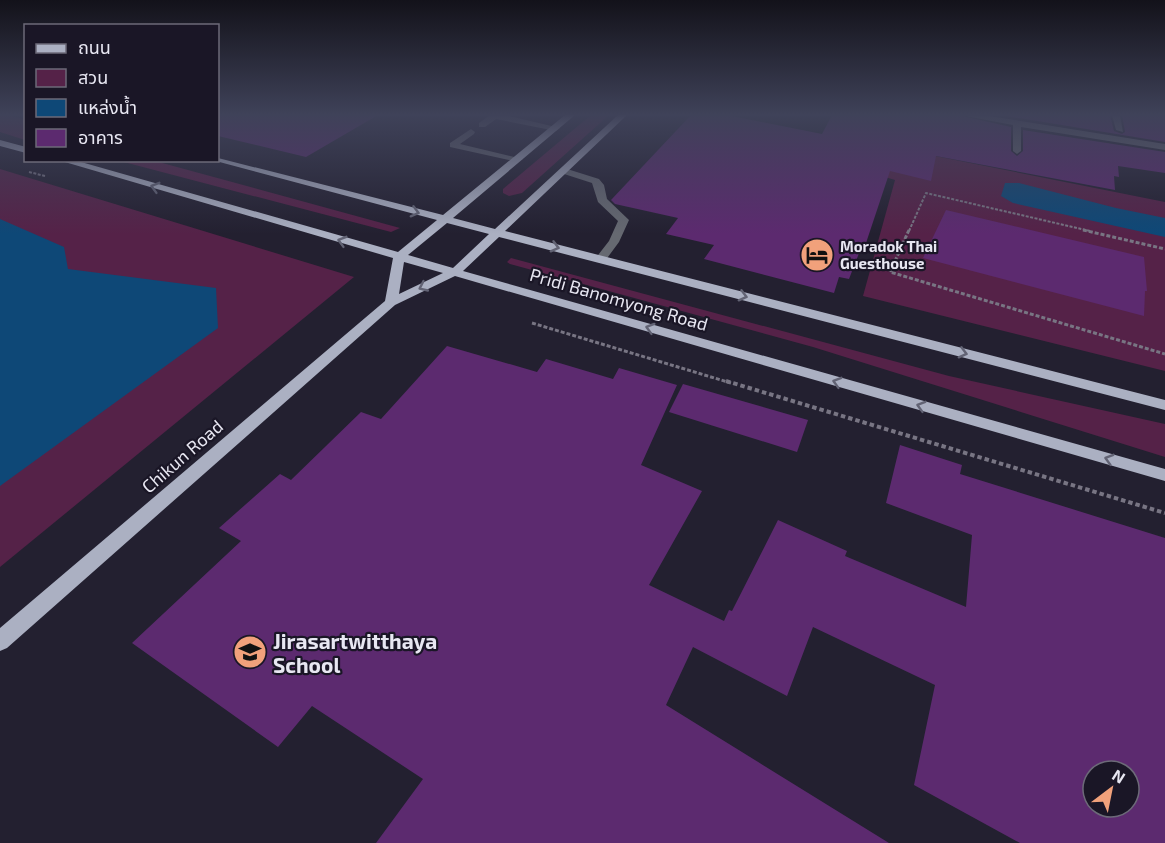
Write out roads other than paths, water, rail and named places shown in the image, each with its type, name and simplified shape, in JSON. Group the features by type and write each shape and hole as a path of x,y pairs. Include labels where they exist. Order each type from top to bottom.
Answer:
{"main road":[{"path":"391,302 399,257 524,154"},
{"name":"Chikun Road","path":"0,641 391,302 455,272 582,154"},
{"name":"Pridi Banomyong Road","path":"219,161 1165,405"},
{"name":"Pridi Banomyong Road","path":"69,162 1165,476"}],"street":[{"path":"496,154 518,159"},
{"path":"564,171 596,180 602,186 602,200 624,220 614,242 601,259"}],"water":[{"path":"1005,183 1019,183 1165,218 1165,237 1013,203 1001,196"},
{"path":"0,219 64,247 68,269 216,288 218,328 0,486"}],"place":[{"name":"Moradok Thai Guesthouse","path":"817,255"},
{"name":"Jirasartwitthaya School","path":"250,652"}]}
